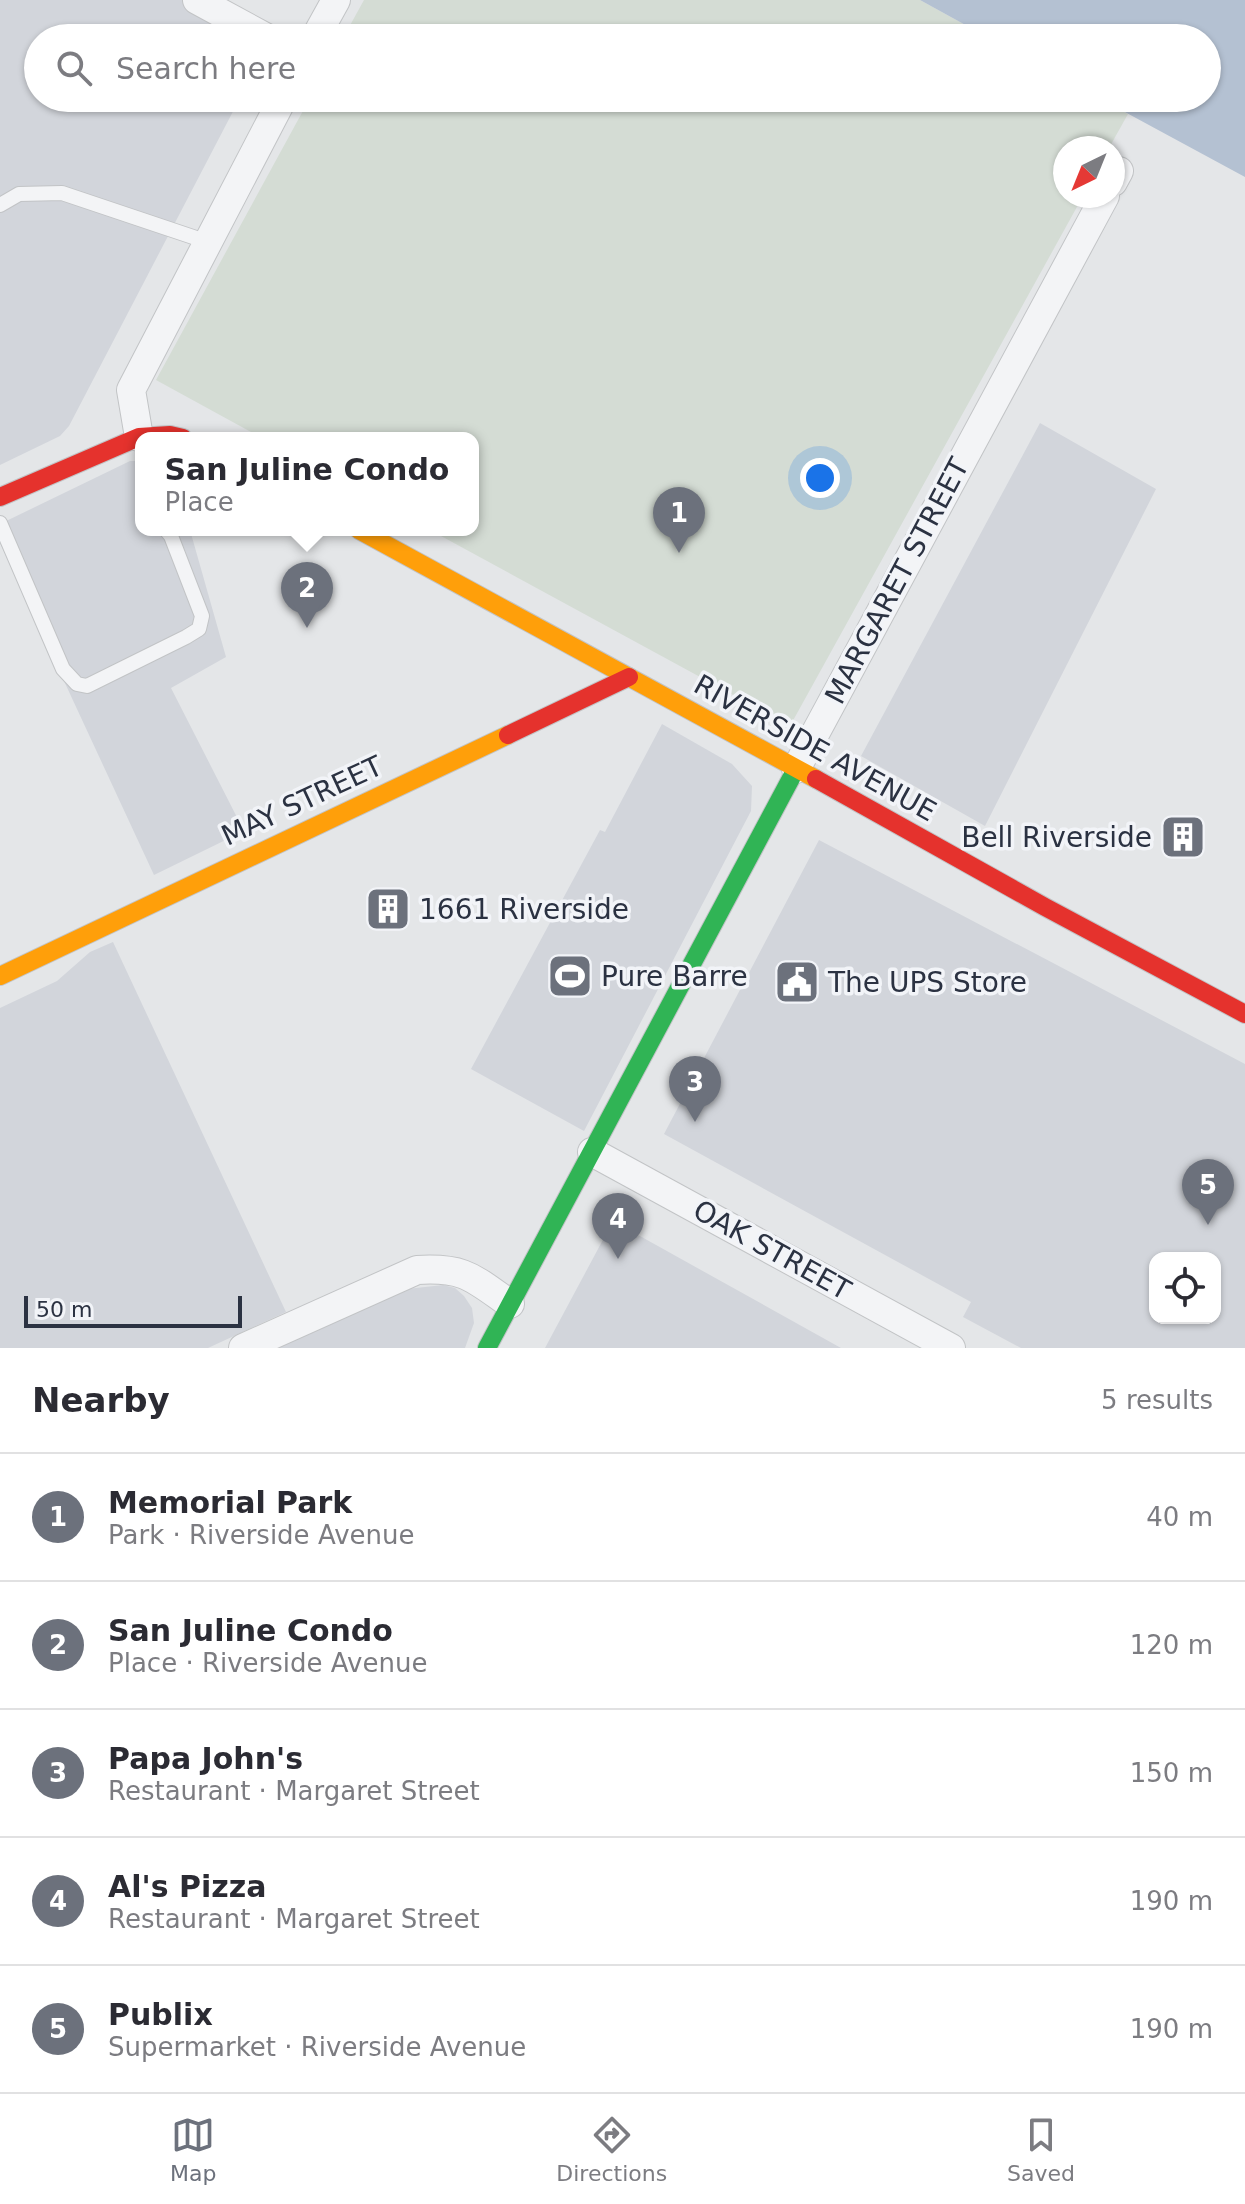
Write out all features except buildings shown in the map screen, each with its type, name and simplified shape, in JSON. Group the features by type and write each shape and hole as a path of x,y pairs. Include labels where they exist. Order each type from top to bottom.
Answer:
{"main road":[{"path":"0,497 135,442"},
{"name":"RIVERSIDE AVENUE","path":"370,536 1245,1014"},
{"name":"MAY STREET","path":"0,976 629,677"},
{"name":"MARGARET STREET","path":"487,1348 796,769"}],"street":[{"path":"197,0 241,24"},
{"path":"323,24 336,0"},
{"path":"139,432 131,390 276,112"},
{"name":"MARGARET STREET","path":"796,769 1099,208"},
{"name":"OAK STREET","path":"592,1152 951,1348"},
{"path":"243,1348 417,1270 442,1268 467,1274 510,1304"}],"lane":[{"path":"0,205 19,194 62,193 208,242"},
{"path":"0,523 63,669 77,684 87,686 199,629 202,616 171,536"}],"shaded area":[{"path":"0,0 183,0 230,24 24,24 24,112 233,112 69,426 60,436 0,465"},
{"path":"364,0 920,0 964,24 351,24"},
{"path":"302,112 1128,114 1116,136 1053,136 1053,208 1076,208 790,726 441,536 479,536 479,432 251,432 156,380"},
{"path":"1040,423 1156,489 985,826 861,756"},
{"path":"135,461 135,536 192,536 226,657 171,688 244,831 154,875 0,543 0,524"},
{"path":"662,724 732,764 752,786 751,811 584,1131 471,1069 600,830 605,832"},
{"path":"819,840 1245,1064 1245,1348 1021,1348 963,1317 971,1302 664,1134"},
{"path":"113,942 286,1312 208,1348 0,1348 0,1008 57,981 90,952"},
{"path":"613,1221 841,1348 545,1348"},
{"path":"443,1285 455,1288 472,1308 474,1323 465,1348 274,1348 398,1290"}],"water":[{"path":"920,0 1245,0 1245,177 1125,112 1221,112 1221,24 964,24"}],"traffic: fast":[{"path":"487,1348 796,769"}],"traffic: slow":[{"path":"370,536 816,779"},
{"path":"0,976 508,735"}],"traffic: jam":[{"path":"0,497 135,439"},
{"path":"508,735 629,677"},
{"path":"816,779 1245,1014"}],"place":[{"name":"Memorial Park","path":"679,553"},
{"name":"San Juline Condo","path":"307,628"},
{"name":"Bell Riverside","path":"1183,837"},
{"name":"1661 Riverside","path":"388,909"},
{"name":"Pure Barre","path":"570,976"},
{"name":"The UPS Store","path":"797,982"},
{"name":"Papa John's","path":"695,1122"},
{"name":"Publix","path":"1208,1225"},
{"name":"Al's Pizza","path":"618,1259"}]}
